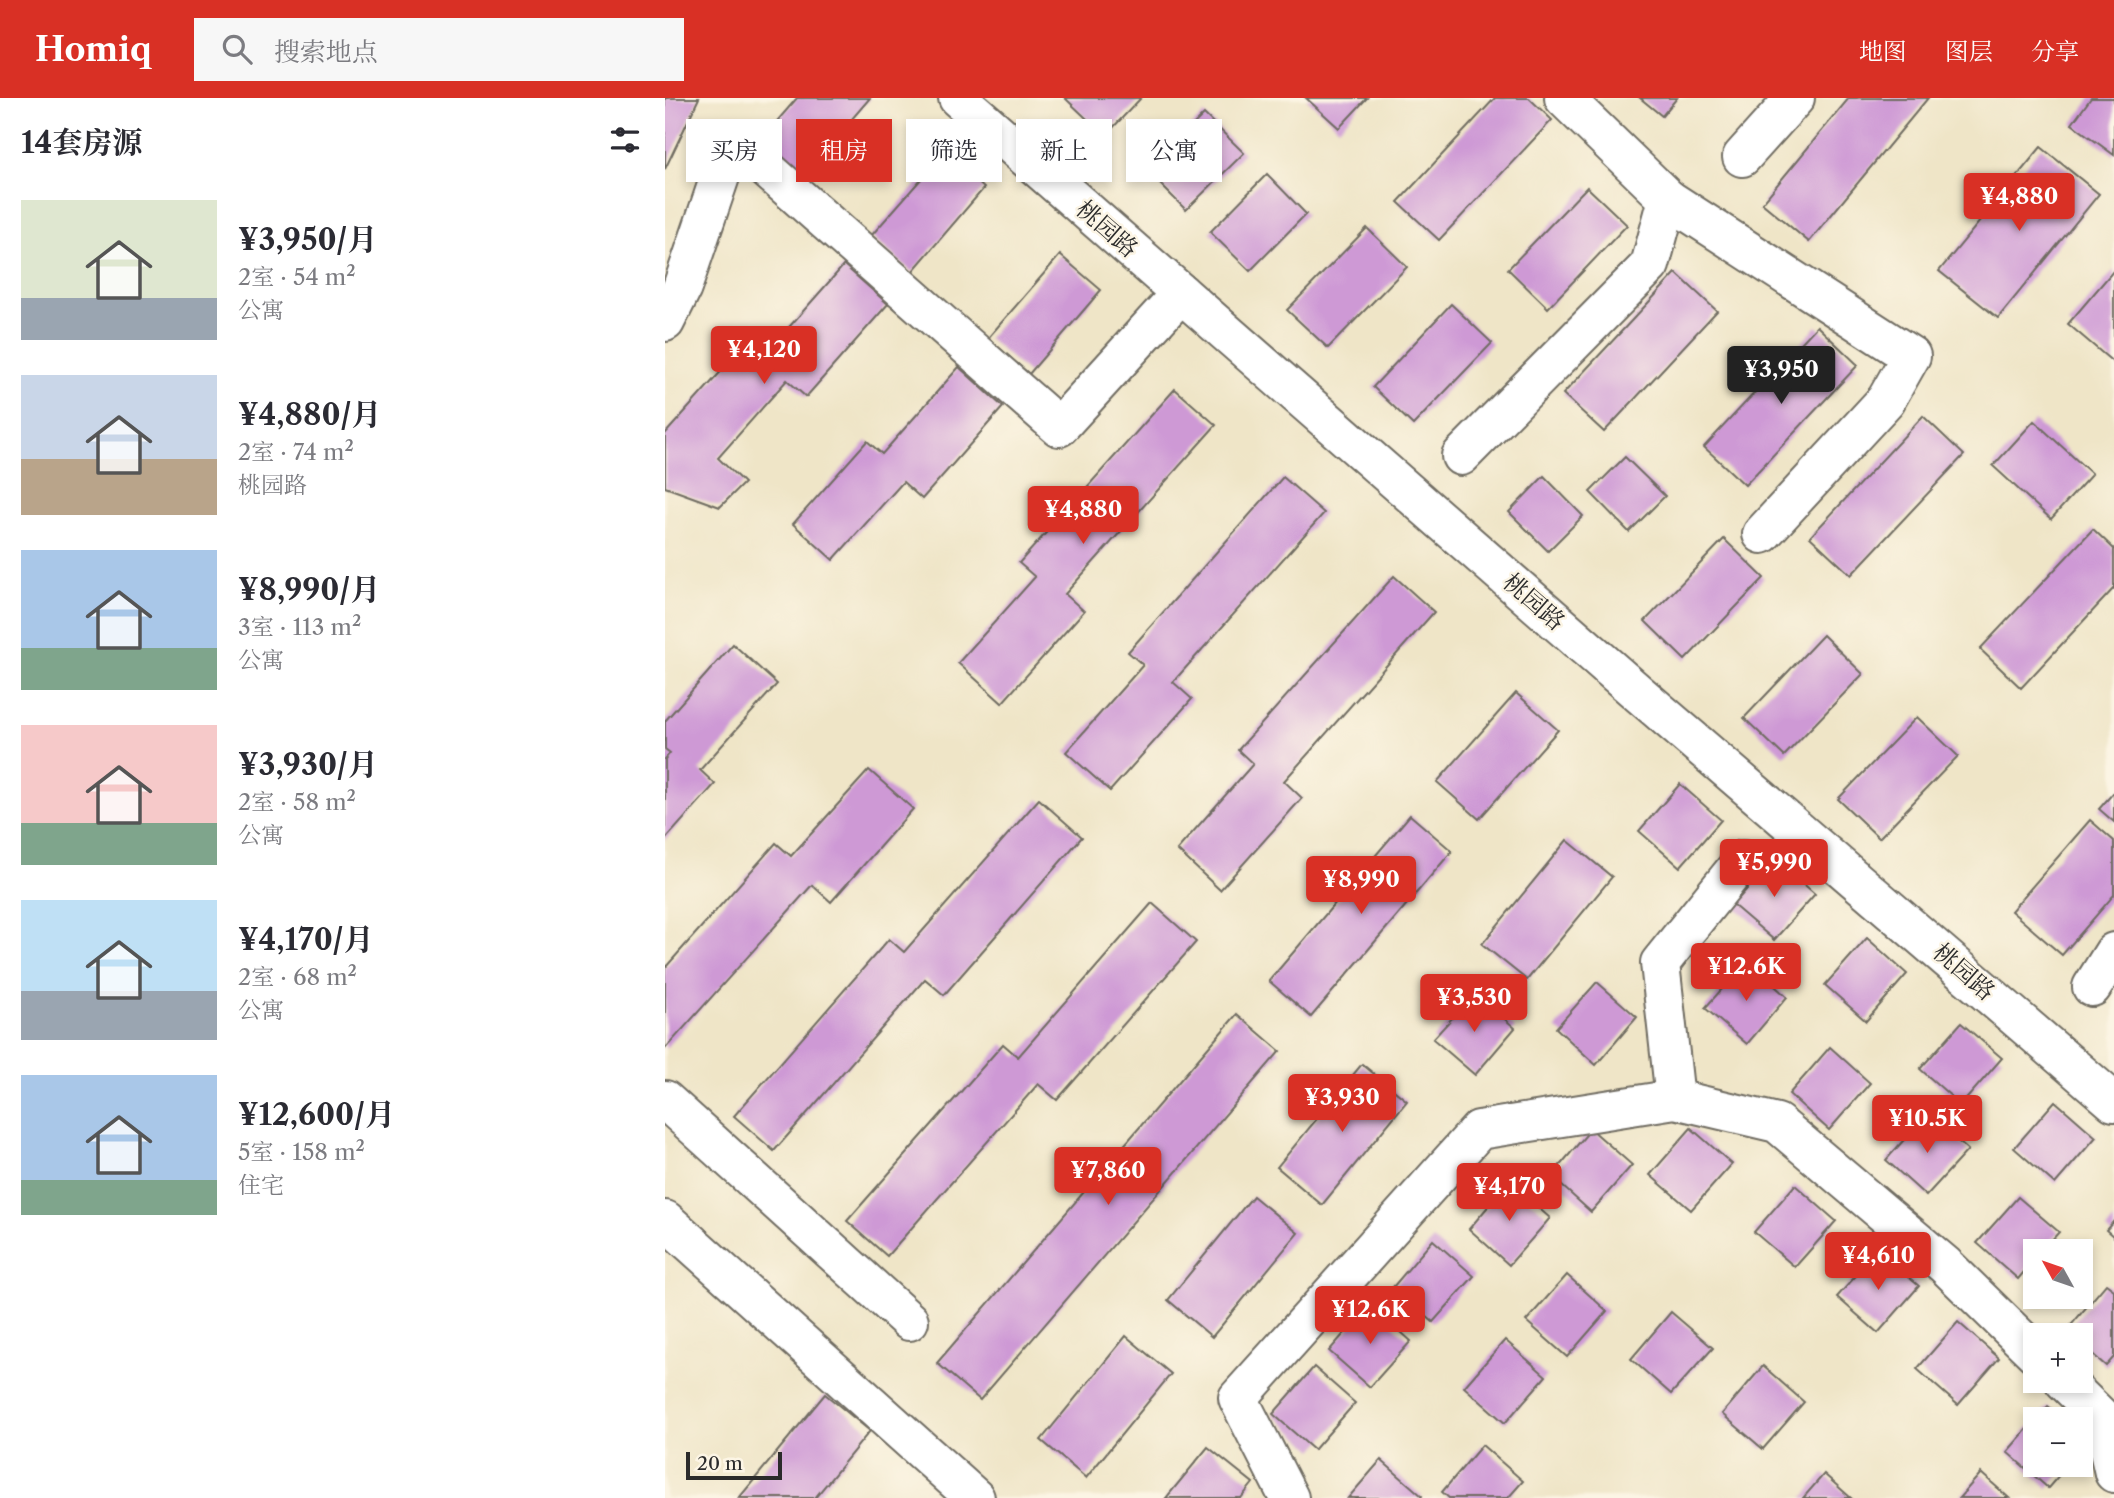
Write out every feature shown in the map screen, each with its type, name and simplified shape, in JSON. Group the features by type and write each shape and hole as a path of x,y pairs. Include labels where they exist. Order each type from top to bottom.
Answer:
{"street":[{"name":"桃园路","path":"958,98 1637,692 2114,1102"},
{"path":"1564,98 1668,199 1911,356 1886,400 1762,534"},
{"path":"1742,157 1795,98"},
{"path":"665,322 683,288 728,153 762,165 1059,427 1181,293"},
{"path":"1461,456 1650,265 1668,199"},
{"path":"1675,1099 1660,963 1744,860"},
{"path":"2092,987 2114,952"},
{"path":"1289,1498 1238,1398 1479,1130 1675,1099 1777,1123 1945,1265 2023,1341"},
{"path":"665,1100 909,1321"},
{"path":"665,1220 975,1498"},
{"path":"2076,1393 2101,1417 2114,1473"},
{"path":"2102,1498 2114,1485"}],"building":[{"path":"665,98 699,98 689,119 686,119 686,125 665,169"},
{"path":"797,98 870,98 852,119 796,119 796,174 782,162 782,119 779,119"},
{"path":"1065,98 1141,98 1112,129 1112,119 1087,119"},
{"path":"1306,98 1367,98 1339,128"},
{"path":"1495,98 1529,98 1552,120 1439,240 1398,202"},
{"path":"1640,98 1677,98 1662,116"},
{"path":"1849,98 1928,98 1809,242 1762,203"},
{"path":"2091,98 2114,98 2114,155 2072,124"},
{"path":"1222,132 1244,153 1222,175"},
{"path":"2041,147 2099,194 1998,318 1939,271"},
{"path":"1267,174 1306,214 1250,271 1210,232"},
{"path":"918,182 977,182 984,188 912,272 871,236"},
{"path":"1158,182 1214,182 1186,210"},
{"path":"1587,187 1627,225 1548,308 1508,269"},
{"path":"1367,228 1407,267 1328,348 1287,310"},
{"path":"1060,255 1101,290 1029,374 988,338"},
{"path":"844,265 888,304 806,397 787,380 718,458 744,483 720,507 665,487 665,434 751,338 767,352"},
{"path":"2114,270 2114,363 2068,324"},
{"path":"1676,273 1717,311 1604,432 1563,394"},
{"path":"1451,304 1492,343 1413,425 1373,387"},
{"path":"1817,326 1858,365 1745,485 1704,447"},
{"path":"959,367 1003,407 922,499 903,482 833,560 793,524 867,441 882,454"},
{"path":"1175,389 1216,425 1065,594 1084,611 1002,703 958,663 1035,577 1019,563"},
{"path":"1923,416 1964,455 1851,575 1810,537"},
{"path":"2034,421 2092,474 2051,519 1993,466"},
{"path":"1625,457 1665,496 1629,532 1590,492"},
{"path":"1544,476 1583,516 1548,551 1509,512"},
{"path":"1283,477 1324,513 1173,682 1192,699 1110,791 1066,752 1143,665 1128,652"},
{"path":"2093,529 2114,549 2114,588 2021,688 1980,649"},
{"path":"1724,539 1764,578 1685,660 1645,621"},
{"path":"1394,576 1434,612 1284,781 1302,798 1220,890 1177,850 1253,764 1238,750"},
{"path":"1823,635 1863,674 1784,756 1744,718"},
{"path":"733,644 777,684 700,770 715,784 665,840 665,759 670,753 665,749 665,721"},
{"path":"1516,693 1558,730 1479,819 1437,782"},
{"path":"1917,717 1958,756 1879,838 1838,799"},
{"path":"869,770 913,809 831,902 812,885 665,1049 665,968 776,843 791,856"},
{"path":"1680,784 1721,820 1680,867 1639,831"},
{"path":"2114,792 2114,822 2099,809"},
{"path":"1039,799 1082,837 944,995 925,979 774,1151 734,1116 889,939 904,952"},
{"path":"1410,815 1452,851 1311,1017 1269,981"},
{"path":"2090,820 2114,841 2114,895 2062,955 2011,911"},
{"path":"1567,840 1612,877 1527,980 1482,944"},
{"path":"1774,858 1815,894 1774,940 1733,905"},
{"path":"1152,903 1196,942 1057,1100 1038,1084 887,1256 847,1221 1003,1044 1018,1057"},
{"path":"1867,938 1907,974 1866,1021 1825,985"},
{"path":"1747,961 1787,997 1747,1044 1705,1008"},
{"path":"1597,982 1637,1017 1596,1065 1556,1028"},
{"path":"1475,993 1515,1028 1475,1075 1433,1039"},
{"path":"1237,1014 1280,1051 980,1400 937,1363"},
{"path":"1961,1023 2002,1058 1961,1105 1920,1069"},
{"path":"1830,1047 1870,1083 1829,1130 1789,1094"},
{"path":"1362,1064 1407,1101 1322,1205 1277,1167"},
{"path":"2055,1101 2096,1137 2055,1184 2014,1148"},
{"path":"1927,1114 1968,1150 1926,1196 1886,1160"},
{"path":"1691,1128 1732,1164 1691,1210 1650,1175"},
{"path":"1591,1129 1632,1165 1591,1212 1551,1176"},
{"path":"1509,1182 1550,1218 1509,1265 1469,1229"},
{"path":"1795,1185 1836,1221 1795,1267 1754,1232"},
{"path":"1253,1196 1298,1233 1212,1337 1168,1300"},
{"path":"2018,1197 2059,1232 2053,1239 2023,1239 2023,1273 2018,1279 1977,1243"},
{"path":"2114,1221 2114,1237 2106,1230"},
{"path":"1433,1240 1474,1276 1433,1322 1393,1287"},
{"path":"1878,1251 1919,1286 1878,1333 1837,1297"},
{"path":"1567,1275 1607,1311 1567,1357 1526,1321"},
{"path":"2106,1284 2114,1290 2114,1357 2106,1366 2093,1355 2093,1323 2073,1323 2085,1309 2093,1309 2093,1299"},
{"path":"1370,1304 1411,1341 1370,1387 1329,1351"},
{"path":"1671,1312 1713,1348 1671,1394 1631,1359"},
{"path":"1958,1322 1999,1358 1958,1405 1917,1369"},
{"path":"1126,1336 1171,1374 1086,1478 1041,1440"},
{"path":"1505,1340 1546,1376 1505,1423 1464,1387"},
{"path":"1763,1366 1804,1402 1763,1449 1722,1414"},
{"path":"1314,1367 1355,1403 1314,1450 1273,1414"},
{"path":"825,1394 870,1431 815,1498 739,1498"},
{"path":"2023,1434 2023,1466 2007,1452"},
{"path":"1482,1445 1523,1481 1508,1498 1449,1498 1442,1492"},
{"path":"1208,1447 1253,1483 1241,1498 1166,1498"},
{"path":"1381,1460 1422,1496 1348,1498"},
{"path":"1981,1473 2009,1498 1959,1498"},
{"path":"1824,1474 1851,1498 1803,1498"},
{"path":"2035,1477 2058,1477 2048,1488"}]}
